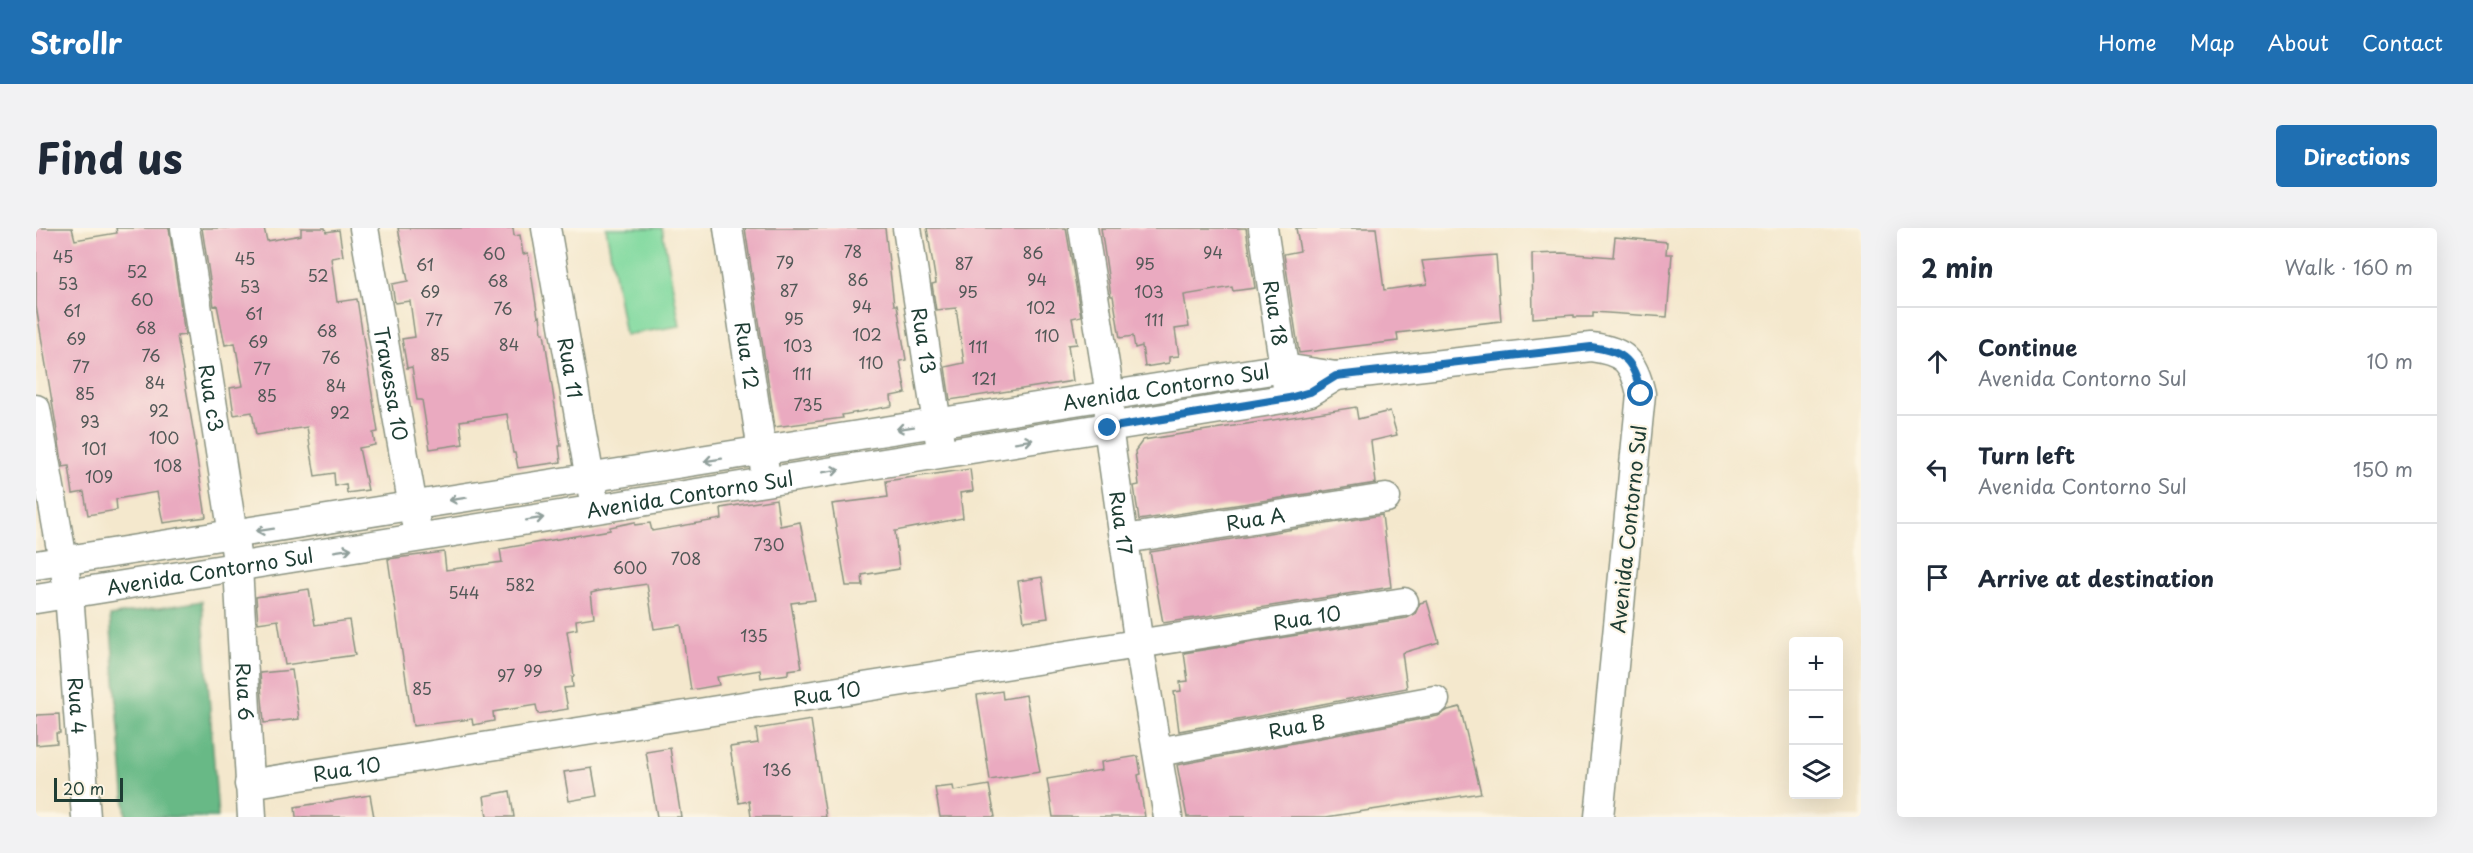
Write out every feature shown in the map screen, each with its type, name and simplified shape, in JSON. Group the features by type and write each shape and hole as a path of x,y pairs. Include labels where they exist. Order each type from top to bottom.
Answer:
{"street":[{"name":"Rua c3","path":"185,228 238,567"},
{"name":"Travessa 10","path":"364,228 418,538"},
{"name":"Rua 11","path":"546,228 595,510"},
{"name":"Rua 12","path":"728,228 767,482"},
{"name":"Rua 13","path":"907,228 942,454"},
{"name":"Rua 17","path":"1083,228 1110,395 1108,428 1139,645 1168,817"},
{"name":"Rua 18","path":"1263,228 1289,398"},
{"name":"Avenida Contorno Sul","path":"49,563 1284,368 1336,376 1591,347 1613,350 1629,361 1638,376 1641,394 1599,817"},
{"name":"Avenida Contorno Sul","path":"36,599 1289,398 1310,392 1336,376"},
{"name":"Rua 4","path":"36,409 49,563 69,594 86,817"},
{"name":"Rua A","path":"1125,539 1386,498"},
{"name":"Rua 6","path":"238,567 252,817"},
{"name":"Rua 10","path":"249,784 1404,603"},
{"name":"Rua B","path":"1158,752 1435,700"}],"green space":[{"path":"606,228 662,228 680,326 625,335"},
{"path":"202,601 218,817 126,817 110,616"}],"building":[{"path":"36,228 72,228 75,240 117,233 116,228 169,228 185,335 177,336 206,517 163,523 157,492 116,499 117,510 88,515 84,492 73,494 69,466 63,467 36,306"},
{"path":"202,228 264,228 267,241 301,235 301,228 325,228 326,232 339,230 343,256 331,258 337,302 357,299 378,432 373,433 375,445 359,448 368,490 347,493 346,484 335,486 334,473 315,476 307,427 256,435 252,412 234,415 230,388 243,386 235,343 225,345 217,305 214,306"},
{"path":"398,228 513,228 514,236 520,235 523,254 528,253 538,317 540,316 542,333 544,333 561,446 559,446 561,462 518,468 515,453 513,453 507,414 460,421 463,444 430,449 422,400 417,400 412,367 407,368 402,339 415,337 410,301 395,303 392,284 408,281"},
{"path":"745,228 885,228 894,305 897,305 906,360 900,361 906,393 891,396 892,406 842,415 843,418 775,427"},
{"path":"927,228 1066,228 1081,316 1072,318 1077,344 1068,345 1073,381 950,400 945,367 964,363 956,308 936,310 932,284 936,283"},
{"path":"1101,228 1246,228 1255,288 1233,291 1232,287 1184,295 1189,327 1175,329 1179,356 1169,357 1169,363 1145,367 1142,346 1135,348 1133,336 1120,338"},
{"path":"1296,228 1376,228 1384,290 1427,284 1422,261 1496,255 1501,321 1397,333 1398,341 1299,353 1284,254 1300,251"},
{"path":"1615,237 1667,242 1666,254 1672,254 1667,317 1593,312 1593,317 1574,317 1574,315 1533,318 1532,254 1562,253 1613,257"},
{"path":"1356,407 1358,419 1390,411 1397,435 1371,441 1376,483 1139,520 1134,486 1139,485 1135,451 1143,440"},
{"path":"970,469 973,491 960,493 963,518 895,531 899,569 862,575 863,586 846,586 832,504 888,497 886,481"},
{"path":"776,499 780,526 800,522 815,600 791,603 802,668 788,670 788,674 761,678 760,670 717,677 719,685 691,690 681,625 654,629 647,584 599,591 591,593 594,617 576,620 577,629 567,631 574,676 572,677 573,687 564,688 568,709 538,714 536,705 493,712 494,721 473,725 472,719 413,726 388,559 444,552 446,570 502,562 500,549 610,530 610,527 635,522 635,525 650,523 652,531 722,519 721,508"},
{"path":"1382,515 1391,587 1163,623 1150,552"},
{"path":"1042,577 1048,618 1024,621 1018,581"},
{"path":"309,589 315,625 349,620 355,655 285,665 278,620 258,623 256,597"},
{"path":"1427,601 1439,642 1402,653 1407,688 1179,731 1174,692 1181,691 1180,682 1188,681 1184,653 1407,618 1415,614 1420,603"},
{"path":"292,670 299,719 264,723 260,673"},
{"path":"1002,691 1003,699 1026,695 1040,772 990,780 977,695"},
{"path":"1460,707 1481,793 1326,817 1187,817 1177,765 1438,716"},
{"path":"59,714 60,733 56,733 57,743 36,745 36,715"},
{"path":"811,720 826,817 751,817 749,801 739,803 730,747 758,743 756,729"},
{"path":"670,748 681,817 657,817 646,752"},
{"path":"1138,756 1141,774 1138,775 1145,817 1053,817 1047,779 1102,770 1101,762"},
{"path":"592,768 597,796 569,801 564,772"},
{"path":"989,785 995,817 940,817 935,788 953,786 954,791"},
{"path":"510,791 514,817 487,817 484,796"},
{"path":"370,795 374,817 296,817 295,807"}],"route":[{"path":"1108,428 1289,398 1310,392 1336,376 1591,347 1613,350 1629,361 1638,376 1641,394"}]}
